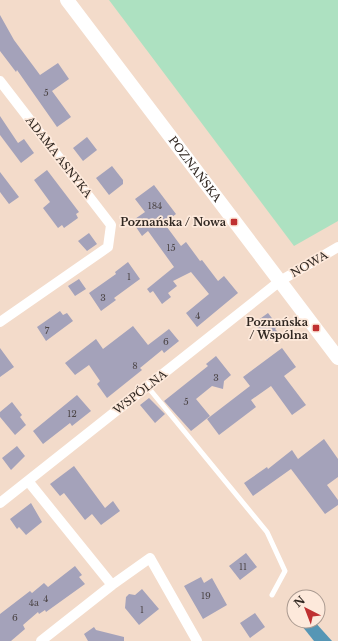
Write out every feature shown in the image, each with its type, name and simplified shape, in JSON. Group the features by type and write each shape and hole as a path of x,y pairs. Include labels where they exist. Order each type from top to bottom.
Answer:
{"main road":[{"name":"POZNAŃSKA","path":"67,0 338,358"}],"street":[{"name":"ADAMA ASNYKA","path":"0,81 111,224 108,247 0,322"},
{"name":"NOWA","path":"280,281 338,247"},
{"name":"WSPÓLNA","path":"0,503 280,281"},
{"path":"28,481 112,585"},
{"path":"41,641 112,585 150,558 197,641"}],"lane":[{"path":"147,386 267,532 285,571 272,595"}],"green space":[{"path":"109,0 338,0 338,221 294,246"}],"water":[{"path":"304,629 321,629 332,641 314,641"}],"building":[{"path":"0,15 14,40 40,75 58,63 69,79 52,91 71,117 57,127 17,70 16,72 0,51"},
{"path":"0,116 18,143 24,139 34,153 21,163 0,135"},
{"path":"87,137 97,150 83,161 73,148"},
{"path":"112,166 123,180 123,184 109,195 96,178"},
{"path":"47,170 79,212 76,214 78,218 64,228 62,225 58,228 43,208 50,202 34,180"},
{"path":"0,172 19,197 9,204 0,192"},
{"path":"154,185 176,214 164,223 181,246 186,242 200,261 202,260 218,281 224,276 238,293 197,327 186,313 209,294 191,272 173,281 177,286 168,293 171,297 162,304 153,291 150,293 147,289 174,267 148,231 142,236 132,221 145,212 135,199"},
{"path":"89,233 97,244 87,251 78,241"},
{"path":"128,262 140,279 114,298 116,300 101,311 89,293 116,274 115,272"},
{"path":"79,279 86,289 75,296 68,286"},
{"path":"60,311 63,315 67,313 73,321 46,341 37,327"},
{"path":"268,313 278,326 275,329 278,332 267,341 254,323"},
{"path":"133,326 148,345 169,329 179,341 164,353 162,350 140,368 142,370 107,398 97,384 100,381 89,365 75,375 65,363 96,339 103,349"},
{"path":"0,348 14,367 0,377"},
{"path":"282,348 296,367 284,376 306,405 292,415 271,386 251,400 256,407 219,435 207,419 250,386 243,377"},
{"path":"216,356 231,375 224,381 223,389 212,386 196,399 210,416 191,431 164,401 208,366 206,364"},
{"path":"77,395 91,411 72,426 70,423 43,444 33,431"},
{"path":"149,398 165,414 155,423 140,405"},
{"path":"12,402 22,415 20,417 26,425 15,435 0,417 0,412"},
{"path":"324,439 338,459 338,477 327,485 338,500 338,505 325,514 291,469 253,496 244,483 267,467 268,469 292,450 298,459"},
{"path":"17,446 25,456 11,470 2,458"},
{"path":"74,466 105,508 113,501 120,511 101,525 92,514 85,520 64,493 60,496 50,484"},
{"path":"31,503 42,522 26,535 19,527 17,529 10,519"},
{"path":"246,553 257,567 240,580 229,566"},
{"path":"75,566 82,575 79,577 85,584 46,612 45,610 39,614 38,612 23,625 25,629 11,641 0,641 0,614 30,591 32,593 44,583 48,587"},
{"path":"201,577 204,583 212,578 227,605 203,619 184,586"},
{"path":"142,589 159,609 139,625 125,608 126,597 129,594 135,595"},
{"path":"255,613 265,627 250,638 240,623"},
{"path":"94,627 96,630 124,637 124,641 88,641 84,634"}],"place":[{"name":"Poznańska / Nowa","path":"234,222"},
{"name":"Poznańska / Wspólna","path":"316,328"}]}
